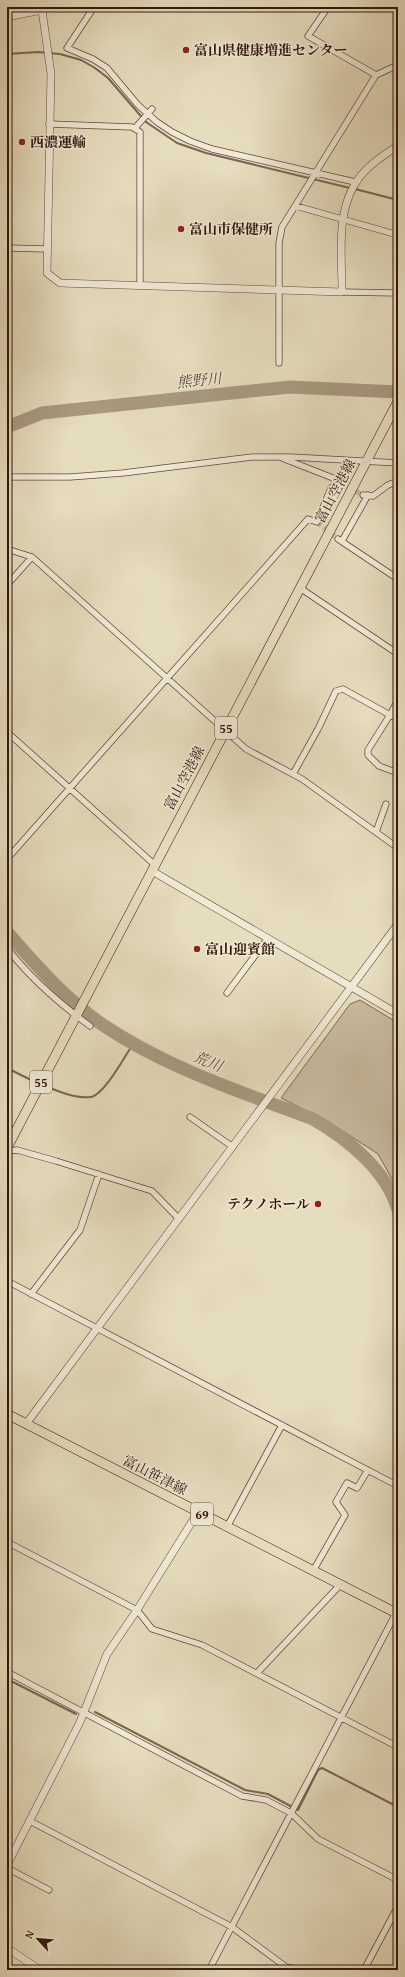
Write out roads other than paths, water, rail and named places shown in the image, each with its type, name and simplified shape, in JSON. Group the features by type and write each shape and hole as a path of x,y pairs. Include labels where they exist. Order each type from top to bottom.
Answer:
{"main road":[{"name":"富山空港線","path":"7,1148 398,401"},
{"name":"富山笹津線","path":"7,1414 397,1614"}],"street":[{"path":"94,7 67,48 93,59 107,68 138,105 150,111 172,132 190,141 212,148 355,182"},
{"path":"320,7 327,9 308,36 376,75"},
{"path":"7,17 45,8 51,74 47,273 60,283 279,291 398,293"},
{"path":"279,363 279,243 282,226 296,206 376,75 398,65"},
{"path":"135,128 150,111"},
{"path":"49,124 135,128 140,132 140,286"},
{"path":"342,292 344,219 355,182 378,158 398,146"},
{"path":"296,206 398,235"},
{"path":"7,248 47,249"},
{"path":"7,477 70,477 252,458 368,458 398,463"},
{"path":"7,859 308,520 317,522 332,488 339,484 333,478 282,458"},
{"path":"398,481 388,485 374,496 366,495 340,540 398,579"},
{"path":"7,549 32,557 246,749 293,774 398,848"},
{"path":"7,585 32,557"},
{"path":"300,588 398,654"},
{"path":"293,774 318,729 336,691 343,689 398,719"},
{"path":"398,700 368,750 368,755 379,766 398,773"},
{"path":"7,732 69,788 153,868 268,938 398,1014"},
{"path":"376,832 386,804"},
{"path":"26,1424 398,924"},
{"path":"227,993 268,938"},
{"path":"7,948 15,959 58,1001 90,1026"},
{"path":"190,1117 233,1147"},
{"path":"7,1151 17,1150 152,1191 179,1219"},
{"path":"32,1294 80,1230 99,1174"},
{"path":"7,1281 398,1486"},
{"path":"227,1527 282,1425"},
{"path":"313,1571 345,1515 336,1502 347,1483 357,1488 368,1470"},
{"path":"7,1865 84,1714 101,1665 138,1610 198,1512"},
{"path":"7,1542 138,1610 152,1629 202,1645 394,1745 398,1744"},
{"path":"257,1674 340,1585"},
{"path":"209,1970 397,1614"},
{"path":"7,1672 84,1714 242,1796 266,1800 293,1809 318,1839 398,1880"},
{"path":"30,1820 232,1927 286,1968 302,1970"},
{"path":"7,1868 49,1890"},
{"path":"364,1970 398,1906"},
{"path":"7,1948 40,1970"}],"waterway":[{"path":"7,54 38,52 60,54 81,60 108,78 146,122 177,143 206,153 350,188"},
{"path":"355,189 398,200"},
{"name":"熊野川","path":"7,427 42,413 290,387 398,392"},
{"name":"荒川","path":"7,932 52,982 76,1005 103,1025 127,1040 179,1067 232,1089 313,1119 340,1136 376,1169 393,1196 398,1210"},
{"path":"43,1085 73,1096 91,1097 96,1095 108,1083 133,1044"},
{"path":"7,1068 37,1083"},
{"path":"7,1679 76,1714"},
{"path":"95,1712 245,1790 268,1794 298,1810 318,1770 322,1768 398,1807"}],"tunnel":[{"path":"339,484 363,495"},
{"path":"317,522 338,539"}],"place":[{"name":"富山県健康増進センター","path":"186,50"},
{"name":"西濃運輸","path":"22,142"},
{"name":"富山市保健所","path":"181,229"},
{"name":"富山迎賓館","path":"197,949"},
{"name":"テクノホール","path":"318,1204"}]}
